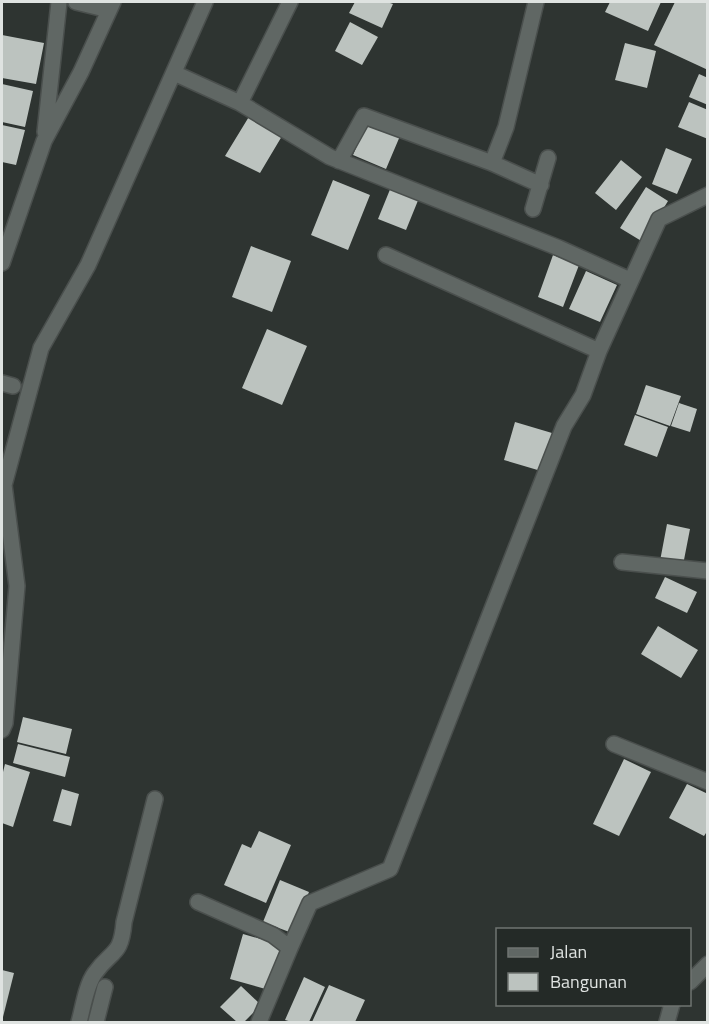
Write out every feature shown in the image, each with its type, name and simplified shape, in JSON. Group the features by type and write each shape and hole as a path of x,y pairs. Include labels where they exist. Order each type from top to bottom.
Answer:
{"street":[{"path":"44,141 59,2"},
{"path":"2,262 44,141 111,6 76,2"},
{"path":"2,730 5,723 17,586 4,485 41,348 88,265 205,2"},
{"path":"240,103 290,2"},
{"path":"492,163 506,127 536,2"},
{"path":"174,73 240,103 339,161 559,249 630,280"},
{"path":"339,161 364,116 492,163 541,185"},
{"path":"533,208 548,158"},
{"path":"259,1023 310,903 390,869 564,426 584,395 599,351 630,280 659,219 708,195"},
{"path":"386,255 599,351"},
{"path":"622,562 708,571"},
{"path":"614,744 708,782"},
{"path":"79,1023 94,974 118,952 123,939 124,922 155,799"},
{"path":"198,902 273,935 290,948"},
{"path":"691,981 708,964"},
{"path":"96,1023 105,987"},
{"path":"667,1023 672,1006"}],"building":[{"path":"355,2 393,4 382,28 349,13"},
{"path":"610,2 661,2 648,31 605,12"},
{"path":"675,2 708,2 708,70 654,45"},
{"path":"350,22 378,37 362,65 335,51"},
{"path":"2,35 44,43 36,84 2,78"},
{"path":"625,43 656,51 647,88 615,80"},
{"path":"699,74 708,78 708,105 689,97"},
{"path":"2,84 33,91 25,127 2,122"},
{"path":"689,102 708,110 708,139 678,127"},
{"path":"250,115 285,131 260,173 225,156"},
{"path":"367,122 400,136 386,169 353,155"},
{"path":"2,125 25,130 16,165 2,162"},
{"path":"666,148 692,159 677,194 652,184"},
{"path":"621,160 642,177 616,210 595,193"},
{"path":"333,180 370,195 348,250 311,235"},
{"path":"391,187 419,198 406,230 378,219"},
{"path":"646,187 668,201 643,242 620,228"},
{"path":"251,246 291,261 272,312 232,297"},
{"path":"553,255 579,265 563,307 538,297"},
{"path":"586,271 617,285 600,322 569,309"},
{"path":"267,329 307,346 282,405 242,388"},
{"path":"646,385 681,396 670,426 636,414"},
{"path":"679,403 697,409 690,432 671,426"},
{"path":"635,415 668,427 657,457 624,445"},
{"path":"515,422 552,433 541,471 504,460"},
{"path":"667,524 690,529 683,565 660,561"},
{"path":"665,577 697,592 687,613 655,598"},
{"path":"658,626 698,650 681,678 641,654"},
{"path":"23,717 72,729 66,754 17,742"},
{"path":"18,744 70,757 65,777 13,763"},
{"path":"624,759 651,772 619,836 593,824"},
{"path":"5,764 30,772 13,827 2,823 2,776"},
{"path":"687,784 708,794 708,830 704,836 669,818"},
{"path":"62,789 79,794 71,826 53,821"},
{"path":"259,831 291,845 266,903 224,885 242,844 251,848"},
{"path":"280,880 309,892 292,933 263,922"},
{"path":"243,934 282,945 269,990 230,979"},
{"path":"2,970 14,973 2,1021"},
{"path":"304,977 325,987 309,1022 285,1020"},
{"path":"329,985 365,1000 355,1022 312,1022"},
{"path":"241,986 261,1005 244,1022 237,1022 220,1007"}]}
